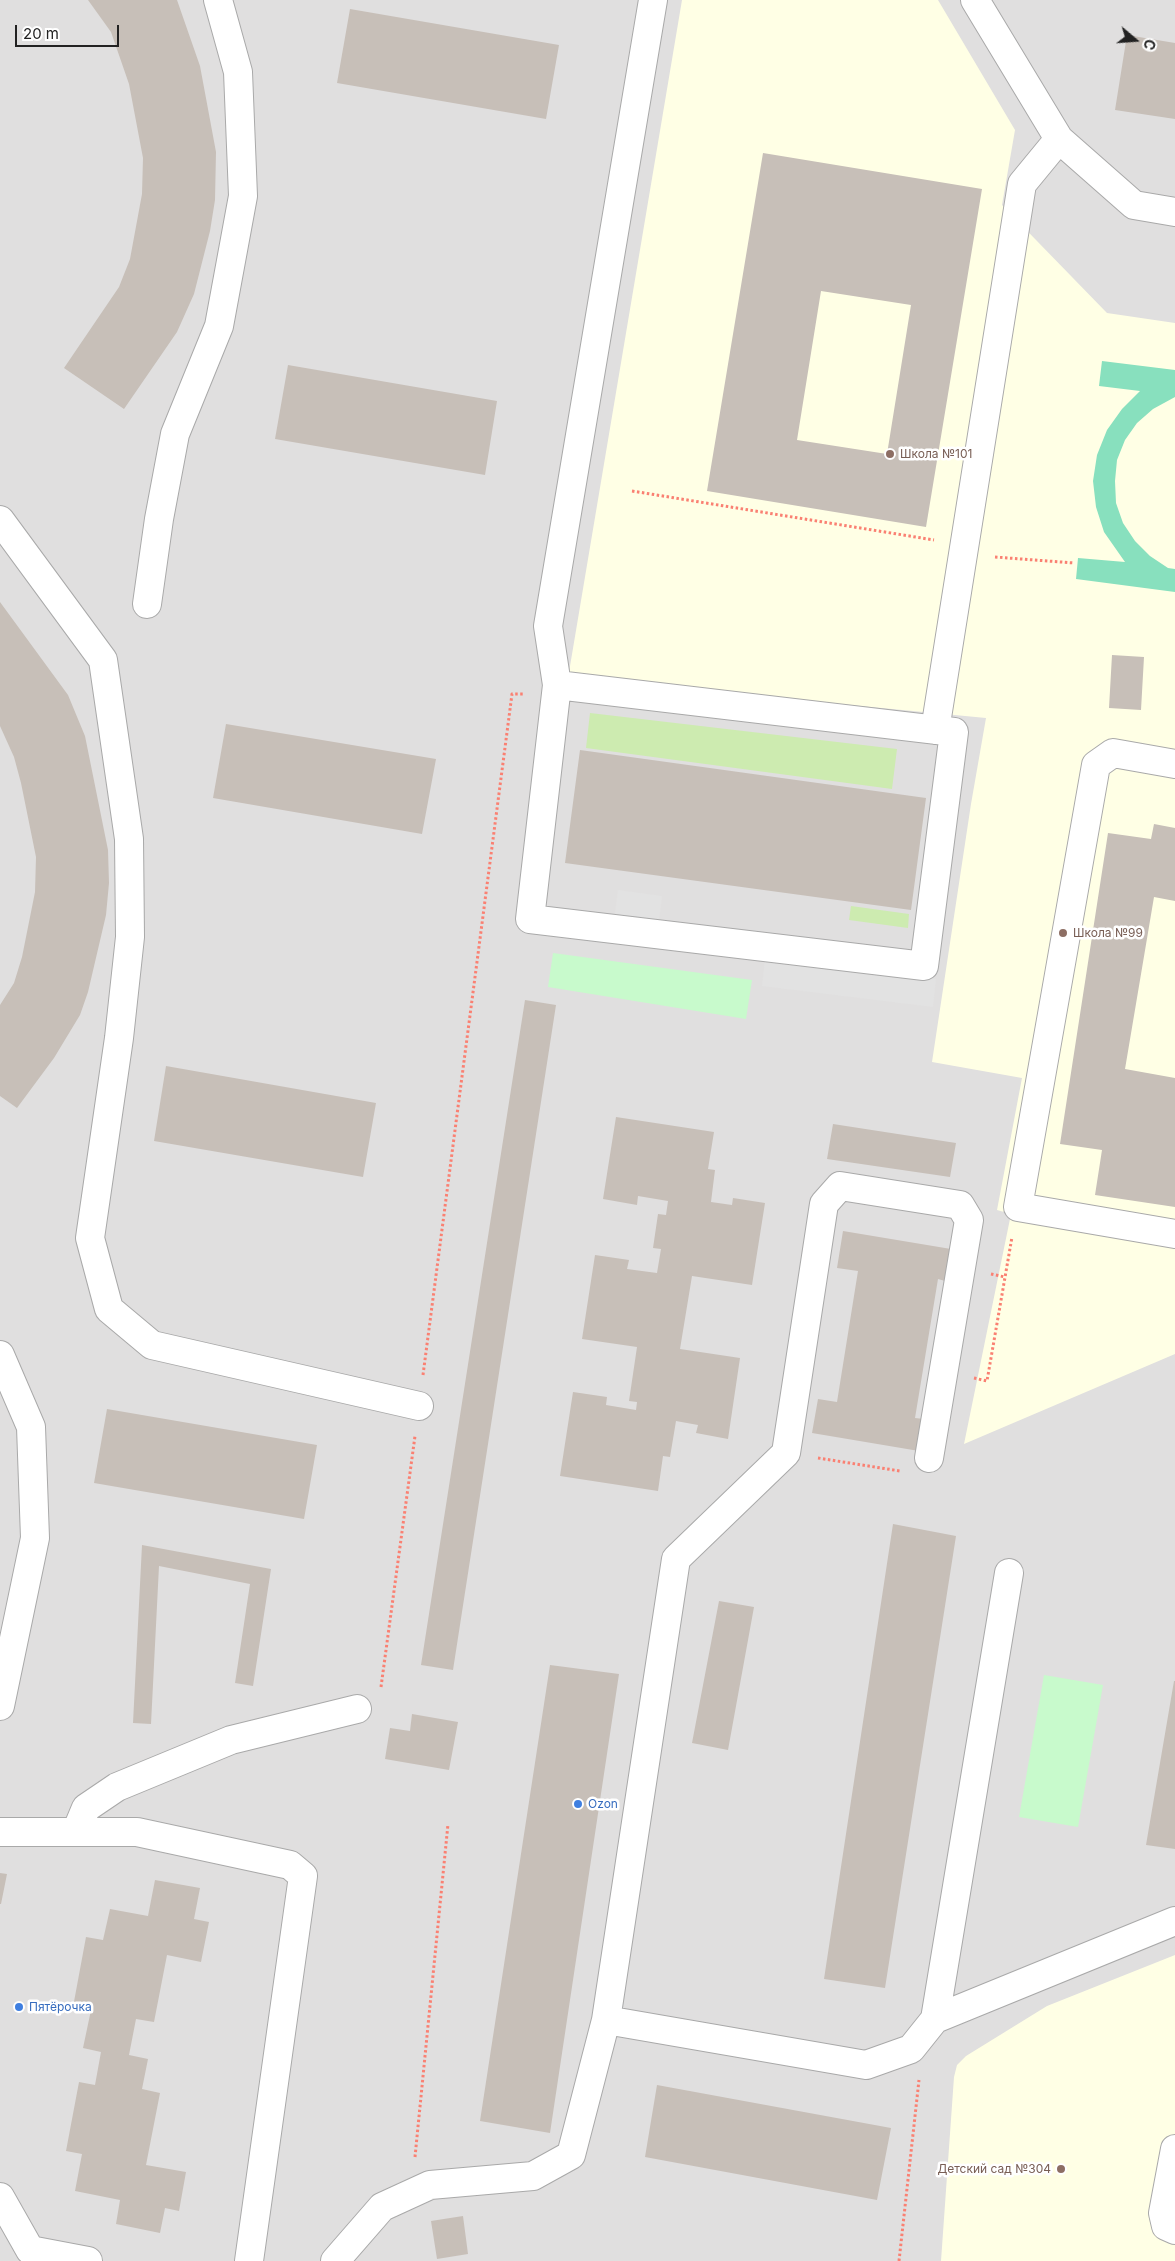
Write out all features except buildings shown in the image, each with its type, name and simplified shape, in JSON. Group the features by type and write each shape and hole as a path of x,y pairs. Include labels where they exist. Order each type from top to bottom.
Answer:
{"lane":[{"path":"147,604 159,519 175,434 219,326 243,196 238,72 218,0"},
{"path":"556,691 954,732 924,966 530,919 556,691 548,626 653,0"},
{"path":"975,0 1059,138 1134,205 1175,212"},
{"path":"934,730 975,550 1022,184 1059,138"},
{"path":"0,520 103,660 129,840 130,937 119,1038 90,1238 109,1309 152,1345 419,1406"},
{"path":"1175,764 1113,753 1096,765 1018,1207 1175,1234"},
{"path":"335,2261 382,2207 430,2185 534,2176 571,2155 606,2020 676,1559 786,1452 824,1204 840,1186 960,1205 969,1220 929,1458"},
{"path":"0,1355 31,1427 35,1538 0,1706"},
{"path":"606,2020 866,2065 911,2049 934,2019 1009,1574"},
{"path":"76,1832 86,1808 117,1787 231,1740 368,1702"},
{"path":"0,1832 137,1832 290,1865 303,1876 249,2261"},
{"path":"934,2019 1175,1921"},
{"path":"1175,2149 1164,2213 1166,2226 1175,2230"},
{"path":"0,2198 30,2250 88,2261"}],"path":[{"path":"632,491 975,550 1074,563"},
{"path":"368,1702 419,1406 512,694 556,691"},
{"path":"977,1378 987,1381 1018,1207"},
{"path":"999,1276 1005,1277"},
{"path":"786,1452 898,1472 929,1458"},
{"path":"412,2194 448,1824"},
{"path":"899,2261 919,2078 911,2049"}],"shaded area":[{"path":"0,0 1175,0 1175,2261 0,2261"},
{"name":"Школа №101","path":"682,0 938,0 1015,130 1002,205 1107,313 1175,323 1175,1354 964,1444 1011,1214 997,1210 1022,1078 932,1062 986,718 568,678"},
{"path":"618,890 662,896 659,920 615,914"},
{"path":"765,958 936,979 933,1007 762,986"},
{"name":"Детский сад №304","path":"1175,1955 1175,2261 941,2261 954,2077 957,2065 966,2056 1047,2006"}],"green space":[{"path":"1102,361 1175,370 1175,397 1153,409 1137,423 1125,440 1117,460 1115,481 1116,503 1123,523 1135,541 1150,556 1168,568 1175,569 1175,592 1076,579 1078,558 1125,562 1104,532 1096,507 1093,481 1097,455 1107,430 1122,409 1140,391 1099,386"},
{"path":"590,713 897,749 892,789 586,748"},
{"path":"851,906 909,914 908,928 849,920"},
{"path":"553,953 752,980 746,1019 548,987"},
{"path":"1044,1675 1103,1685 1078,1827 1019,1817"}],"place":[{"name":"Школа №101","path":"890,454"},
{"name":"Школа №99","path":"1063,933"},
{"name":"Ozon","path":"578,1804"},
{"name":"Пятёрочка","path":"19,2007"},
{"name":"Детский сад №304","path":"1061,2169"}]}
